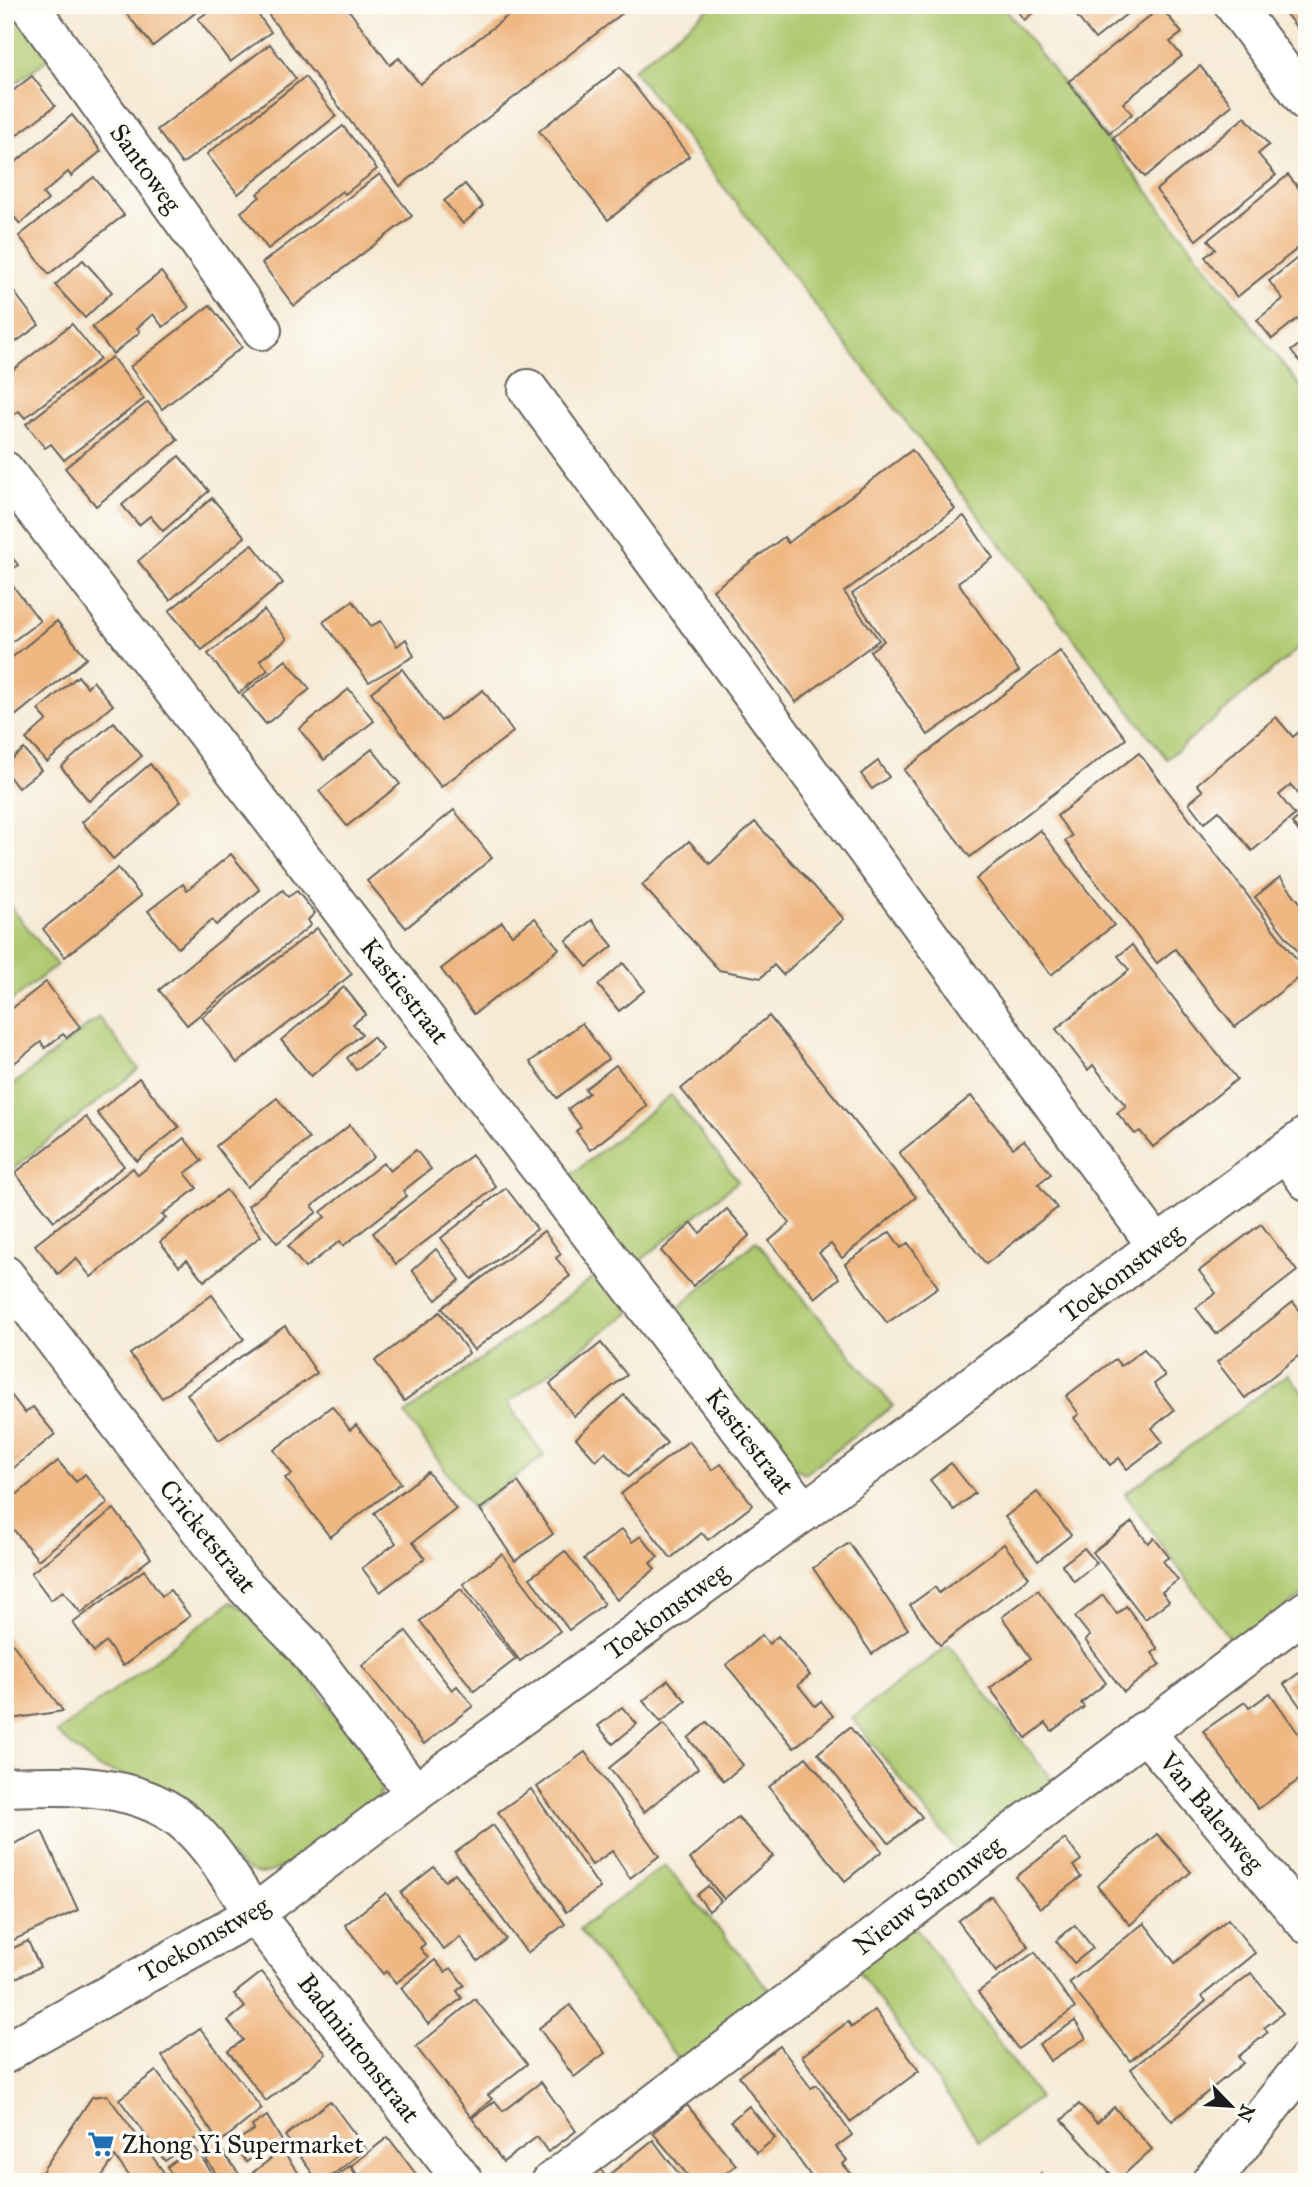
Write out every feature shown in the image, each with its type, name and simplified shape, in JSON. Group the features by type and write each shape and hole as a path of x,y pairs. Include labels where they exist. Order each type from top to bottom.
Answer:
{"street":[{"name":"Santoweg","path":"29,5 262,330"},
{"path":"1234,5 1307,102"},
{"path":"528,389 1157,1246"},
{"name":"Kastiestraat","path":"5,471 804,1512"},
{"name":"Toekomstweg","path":"5,2054 254,1914 415,1793 804,1512 1157,1246 1300,1156"},
{"name":"Cricketstraat","path":"5,1275 238,1579 304,1646 415,1793"},
{"name":"Nieuw Saronweg","path":"551,2182 1307,1610"},
{"name":"Van Balenweg","path":"1144,1731 1307,1924"},
{"name":"Badmintonstraat","path":"5,1787 94,1787 133,1796 163,1807 190,1827 254,1914 464,2182"},
{"path":"1211,2182 1307,2062"}],"green space":[{"path":"713,5 1002,5 1307,395 1307,641 1167,759 633,70"},
{"path":"21,12 53,55 5,91 5,24"},
{"path":"11,907 57,965 5,1006 5,911"},
{"path":"99,1017 139,1069 5,1175 5,1091"},
{"path":"671,1095 738,1181 634,1266 566,1179"},
{"path":"756,1241 893,1406 806,1473 794,1468 670,1315"},
{"path":"600,1273 630,1312 508,1403 544,1456 473,1509 405,1414"},
{"path":"1288,1374 1307,1399 1307,1592 1234,1645 1125,1494"},
{"path":"231,1602 253,1614 286,1646 380,1774 382,1782 379,1795 344,1827 291,1862 262,1874 250,1871 237,1862 143,1780 98,1768 57,1733"},
{"path":"949,1645 1054,1783 961,1856 852,1718"},
{"path":"665,1865 775,1996 684,2067 579,1929"},
{"path":"912,1922 1039,2098 980,2141 853,1964"}],"building":[{"path":"197,5 200,9 153,46 121,7"},
{"path":"217,5 251,5 271,32 230,62 198,19"},
{"path":"261,5 345,5 390,65 399,58 420,84 522,5 633,5 400,186"},
{"path":"1013,5 1043,5 1024,20"},
{"path":"1068,5 1138,5 1095,39"},
{"path":"1279,5 1307,5 1307,41"},
{"path":"1161,7 1182,33 1170,42 1182,56 1123,103 1132,114 1109,133 1068,82"},
{"path":"270,44 296,79 182,164 157,130"},
{"path":"1200,66 1232,105 1145,177 1113,138"},
{"path":"620,67 689,156 608,220 539,131"},
{"path":"32,76 55,106 5,144 5,97"},
{"path":"305,77 336,116 238,194 207,154"},
{"path":"72,115 101,151 71,176 68,172 43,194 48,200 20,224 5,206 5,171"},
{"path":"1245,117 1269,145 1258,154 1276,175 1196,240 1156,190"},
{"path":"343,126 377,169 345,194 342,191 268,249 241,212 260,197 257,194"},
{"path":"380,174 412,216 294,306 262,263"},
{"path":"1288,175 1307,198 1307,241 1237,297 1205,257 1215,249 1208,240"},
{"path":"94,177 124,215 49,274 19,236"},
{"path":"465,184 483,206 463,224 444,201"},
{"path":"1307,250 1307,332 1297,319 1272,339 1257,320 1283,299 1269,281"},
{"path":"83,260 112,292 85,318 55,285"},
{"path":"161,272 189,307 163,327 153,314 137,328 140,332 113,354 92,327"},
{"path":"9,285 39,325 5,350 5,288"},
{"path":"210,305 242,347 162,409 130,367"},
{"path":"72,324 100,359 25,418 19,411 8,419 5,415 5,376"},
{"path":"1307,339 1307,371 1291,351"},
{"path":"112,357 144,399 64,460 51,444 45,448 26,424"},
{"path":"148,402 178,440 96,506 65,468"},
{"path":"912,450 955,509 844,592 879,640 796,702 713,590 784,537 788,543"},
{"path":"179,456 209,491 163,531 150,516 139,525 122,505"},
{"path":"212,498 245,537 170,600 138,561"},
{"path":"964,516 993,558 958,582 1019,671 928,735 870,651 884,641 852,594"},
{"path":"252,544 283,583 202,650 169,611"},
{"path":"5,548 18,565 5,575"},
{"path":"13,586 40,621 5,647 5,591"},
{"path":"353,601 371,626 381,621 397,646 406,639 414,656 369,682 323,622"},
{"path":"264,610 287,639 260,660 268,670 239,693 208,654"},
{"path":"57,621 87,658 15,716 5,704 5,663"},
{"path":"1060,651 1126,739 970,857 904,770"},
{"path":"286,660 310,689 266,724 242,695"},
{"path":"402,669 441,721 483,690 513,732 441,787 371,692"},
{"path":"78,676 87,687 93,681 113,705 47,762 26,739 47,720 38,710"},
{"path":"349,689 374,721 324,760 299,729"},
{"path":"1276,717 1293,737 1301,730 1307,737 1307,791 1300,796 1291,785 1279,795 1295,815 1252,851 1219,811 1204,823 1189,803 1203,791 1197,784"},
{"path":"114,722 142,756 89,801 61,767"},
{"path":"24,749 41,770 18,788 5,771 5,764"},
{"path":"372,749 400,784 347,826 319,791"},
{"path":"1139,753 1306,972 1235,1027 1175,949 1157,963 1065,841 1072,836 1057,816"},
{"path":"878,761 889,777 872,789 861,774"},
{"path":"150,764 181,801 113,859 82,822"},
{"path":"454,810 492,858 406,928 367,881"},
{"path":"1307,810 1307,842 1292,823"},
{"path":"755,822 844,919 783,975 774,965 761,978 719,970 642,885 689,841 710,864"},
{"path":"1040,830 1114,925 1051,975 976,879"},
{"path":"231,854 260,890 216,925 212,920 178,948 148,911 183,884 187,890"},
{"path":"118,868 141,896 65,957 43,929"},
{"path":"1280,877 1303,906 1307,903 1307,963 1255,897"},
{"path":"283,890 288,897 297,891 315,913 308,920 311,925 187,1025 159,990"},
{"path":"535,918 559,949 474,1014 441,969 502,922 512,935"},
{"path":"592,920 613,946 587,967 566,941"},
{"path":"317,928 352,974 237,1063 202,1017"},
{"path":"1132,945 1237,1079 1153,1147 1140,1131 1135,1134 1117,1113 1126,1106 1093,1065 1088,1070 1056,1029 1129,970 1118,956"},
{"path":"623,963 645,990 619,1011 598,985"},
{"path":"46,982 80,1027 67,1038 63,1034 45,1048 41,1042 8,1068 5,1065 5,1014"},
{"path":"344,987 366,1014 353,1024 362,1034 311,1076 281,1040"},
{"path":"769,1016 916,1197 842,1258 831,1244 819,1253 839,1278 815,1298 769,1241 790,1223 681,1089"},
{"path":"582,1023 608,1059 557,1098 530,1062"},
{"path":"373,1037 383,1049 356,1070 347,1058"},
{"path":"616,1065 647,1106 590,1150 576,1131 581,1127 568,1109 589,1093 585,1089"},
{"path":"139,1078 179,1127 137,1161 97,1113"},
{"path":"971,1096 1013,1148 1024,1140 1051,1174 1038,1184 1057,1208 986,1264 899,1153"},
{"path":"277,1098 309,1139 247,1187 216,1146"},
{"path":"86,1117 124,1166 54,1221 15,1173"},
{"path":"350,1125 374,1157 312,1206 317,1212 277,1243 248,1206"},
{"path":"184,1138 202,1161 185,1173 197,1188 162,1215 166,1218 91,1277 76,1258 58,1274 35,1245 133,1168 138,1175"},
{"path":"416,1150 431,1169 403,1191 407,1196 343,1246 340,1241 305,1268 288,1246 325,1217 321,1212 383,1163 390,1171"},
{"path":"472,1155 496,1187 396,1264 373,1233"},
{"path":"506,1188 537,1229 472,1279 441,1238"},
{"path":"226,1190 261,1236 204,1281 187,1260 179,1266 160,1242"},
{"path":"727,1209 750,1235 693,1286 661,1251 692,1223 700,1233"},
{"path":"1261,1224 1297,1271 1216,1334 1196,1308 1216,1293 1199,1271"},
{"path":"544,1231 561,1254 556,1258 570,1276 474,1350 442,1308"},
{"path":"890,1232 901,1248 908,1243 938,1287 887,1323 845,1264"},
{"path":"436,1249 460,1280 436,1300 412,1270"},
{"path":"212,1295 244,1339 162,1398 130,1354"},
{"path":"1293,1302 1307,1320 1307,1349 1245,1398 1217,1362"},
{"path":"440,1312 469,1353 404,1401 375,1361"},
{"path":"285,1326 317,1373 219,1440 187,1394"},
{"path":"601,1343 627,1375 574,1416 550,1384"},
{"path":"1144,1349 1165,1376 1154,1384 1174,1410 1152,1428 1163,1442 1127,1469 1119,1458 1110,1465 1074,1418 1079,1414 1066,1396 1115,1359 1121,1366"},
{"path":"8,1391 25,1413 33,1407 55,1434 5,1475 5,1393"},
{"path":"624,1395 667,1443 628,1477 605,1452 596,1461 576,1438"},
{"path":"332,1406 350,1430 356,1425 401,1483 330,1537 285,1478 292,1474 274,1450"},
{"path":"689,1441 712,1470 721,1464 753,1505 708,1540 702,1533 671,1558 621,1494"},
{"path":"58,1461 76,1482 85,1474 108,1503 38,1560 5,1519 5,1504"},
{"path":"951,1463 975,1493 954,1510 930,1480"},
{"path":"428,1472 456,1509 413,1542 425,1558 380,1592 362,1568 396,1543 374,1513"},
{"path":"518,1482 553,1534 515,1561 480,1509"},
{"path":"1037,1492 1071,1535 1038,1561 1005,1517"},
{"path":"114,1509 151,1558 81,1613 63,1591 51,1600 31,1573"},
{"path":"1132,1522 1148,1543 1154,1538 1169,1557 1163,1561 1178,1580 1162,1592 1169,1601 1145,1619 1093,1552"},
{"path":"622,1529 632,1542 641,1536 658,1557 650,1563 655,1569 617,1600 584,1559"},
{"path":"849,1543 908,1629 872,1654 813,1568"},
{"path":"1004,1544 1029,1577 940,1645 910,1605 935,1587 939,1593"},
{"path":"1084,1548 1097,1563 1074,1581 1062,1565"},
{"path":"565,1551 604,1604 569,1630 530,1578"},
{"path":"502,1554 560,1631 520,1661 463,1584"},
{"path":"144,1570 162,1596 170,1590 190,1616 123,1666 106,1642 94,1652 73,1623"},
{"path":"461,1589 516,1659 474,1691 420,1621"},
{"path":"1038,1590 1106,1683 1081,1703 1084,1707 1052,1731 1046,1723 1026,1738 990,1688 1031,1658 1002,1617"},
{"path":"1103,1595 1117,1614 1126,1606 1158,1649 1152,1653 1160,1664 1124,1692 1085,1640 1090,1636 1075,1617"},
{"path":"406,1631 452,1690 457,1686 473,1706 424,1744 362,1666"},
{"path":"5,1634 9,1639 63,1711 5,1720"},
{"path":"762,1635 769,1644 778,1636 810,1675 798,1685 815,1706 821,1701 833,1716 794,1748 726,1665"},
{"path":"1307,1667 1307,1716 1284,1684"},
{"path":"668,1680 686,1701 661,1722 643,1701"},
{"path":"1270,1693 1307,1746 1307,1774 1258,1809 1203,1731 1245,1702 1249,1708"},
{"path":"622,1707 637,1724 613,1744 598,1726"},
{"path":"707,1722 743,1765 724,1781 688,1738"},
{"path":"664,1724 698,1768 644,1812 609,1768"},
{"path":"850,1727 922,1817 889,1843 818,1753"},
{"path":"585,1752 659,1856 630,1878 612,1851 592,1865 537,1787"},
{"path":"806,1757 882,1851 845,1881 769,1787"},
{"path":"531,1789 600,1888 566,1912 498,1812"},
{"path":"738,1817 773,1856 724,1899 690,1859"},
{"path":"493,1825 565,1924 527,1953 455,1853"},
{"path":"42,1831 78,1910 5,1944 5,1848"},
{"path":"1157,1834 1191,1872 1130,1925 1097,1886"},
{"path":"1065,1839 1081,1860 1073,1866 1081,1877 1040,1908 1016,1877"},
{"path":"434,1867 445,1881 455,1873 506,1939 478,1961 460,1937 444,1950 401,1893"},
{"path":"708,1886 721,1901 709,1911 697,1895"},
{"path":"386,1893 425,1944 420,1948 428,1958 396,1983 386,1971 383,1974 345,1925"},
{"path":"991,1896 1029,1947 996,1972 958,1921"},
{"path":"1228,1919 1255,1953 1202,1996 1206,2001 1130,2061 1069,1983 1144,1923 1175,1963"},
{"path":"1075,1925 1093,1948 1074,1963 1056,1941"},
{"path":"28,1941 40,1967 5,1983 5,1952"},
{"path":"1035,1952 1075,2008 1018,2049 978,1992"},
{"path":"435,1960 445,1972 451,1968 464,1985 457,1991 462,1998 428,2024 401,1988"},
{"path":"262,1972 326,2054 266,2101 228,2051 243,2040 228,2021 245,2007 234,1994"},
{"path":"1251,1973 1283,2013 1264,2028 1268,2032 1238,2057 1243,2063 1172,2121 1131,2069"},
{"path":"475,1999 527,2064 488,2095 492,2099 471,2117 416,2047"},
{"path":"570,2005 605,2053 574,2077 539,2028"},
{"path":"875,2010 919,2071 850,2122 802,2056 848,2022 852,2027"},
{"path":"1075,2021 1086,2038 1050,2061 1039,2044"},
{"path":"200,2028 262,2109 219,2143 162,2056"},
{"path":"780,2046 811,2088 817,2085 852,2135 836,2147 847,2160 843,2164 858,2182 815,2182 739,2076"},
{"path":"156,2071 203,2133 165,2161 119,2099"},
{"path":"541,2082 576,2131 548,2152 537,2137 503,2162 472,2118 495,2101 503,2111"},
{"name":"Zhong Yi Supermarket","path":"107,2095 171,2182 134,2182 115,2157 98,2182 35,2182 92,2097"},
{"path":"330,2101 366,2149 324,2182 319,2182 285,2136"},
{"path":"1079,2104 1097,2123 1114,2107 1152,2149 1117,2181 1062,2120"},
{"path":"687,2105 736,2165 715,2182 693,2182 653,2133"},
{"path":"749,2106 775,2138 757,2153 731,2121"},
{"path":"267,2116 282,2141 246,2162 234,2142 254,2130 252,2126"},
{"path":"211,2135 239,2174 228,2182 222,2182 206,2159 209,2156 201,2143"},
{"path":"388,2137 422,2182 363,2182 351,2166"},
{"path":"653,2140 685,2182 616,2182 610,2174"},
{"path":"194,2147 217,2180 215,2182 177,2182 167,2167"},
{"path":"282,2150 305,2182 251,2182 247,2177"},
{"path":"350,2166 361,2182 329,2182"},
{"path":"600,2169 610,2182 583,2182"},
{"path":"1041,2173 1048,2182 1032,2182"}],"place":[{"name":"Zhong Yi Supermarket","path":"101,2144"}]}
